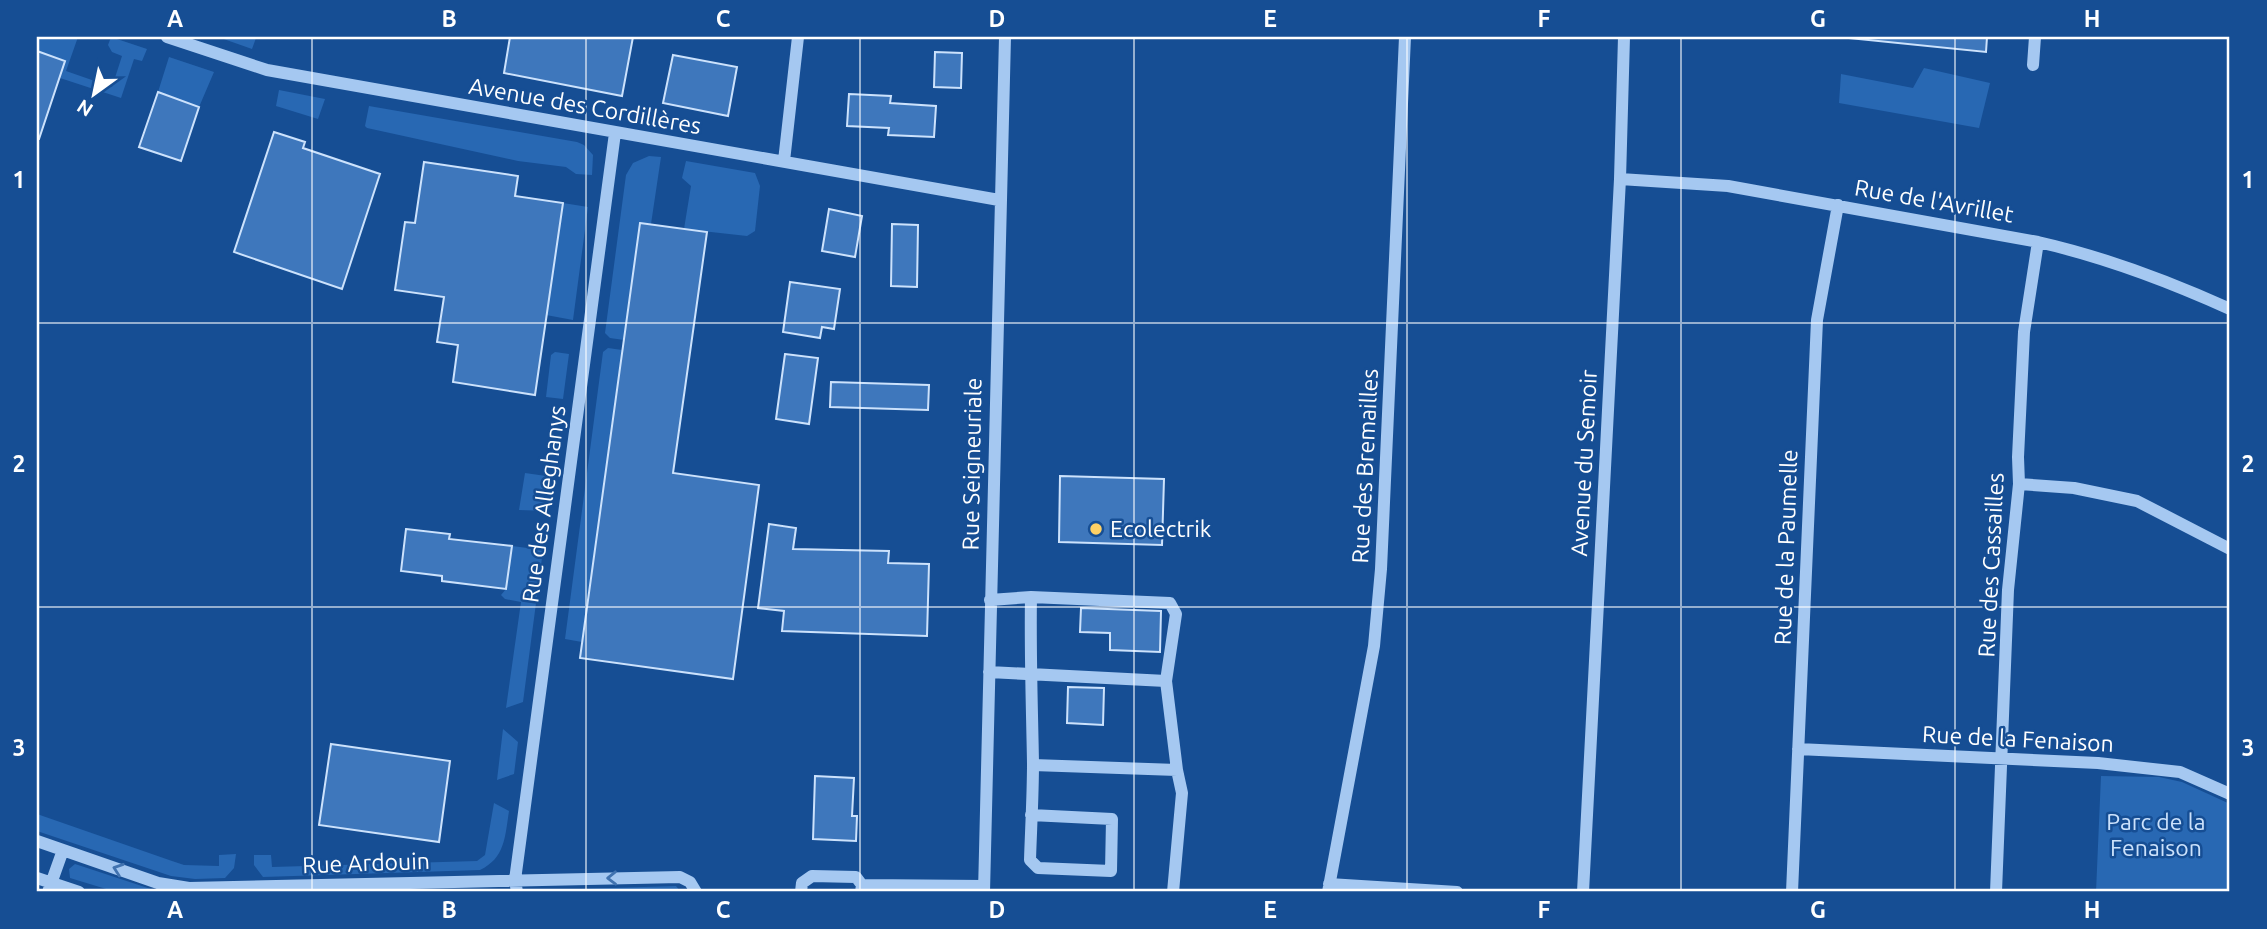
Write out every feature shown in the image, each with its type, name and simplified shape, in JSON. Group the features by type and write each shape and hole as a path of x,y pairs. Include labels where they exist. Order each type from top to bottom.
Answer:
{"street":[{"name":"Avenue des Cordillères","path":"167,37 267,70 999,200"},
{"path":"783,161 798,37"},
{"name":"Rue Seigneuriale","path":"984,889 1005,37"},
{"name":"Rue des Bremailles","path":"1329,888 1374,646 1381,569 1405,37"},
{"name":"Avenue du Semoir","path":"1583,892 1620,179 1624,37"},
{"path":"2033,65 2035,37"},
{"name":"Rue des Alleghanys","path":"516,886 615,133"},
{"name":"Rue de l'Avrillet","path":"1620,179 1728,186 2038,242 2088,253 2178,285 2230,309"},
{"name":"Rue de la Paumelle","path":"1791,892 1817,320 1838,205"},
{"name":"Rue des Cassailles","path":"1996,892 2008,590 2019,484 2024,331 2038,242"},
{"path":"2019,484 2074,488 2137,502 2230,549"},
{"path":"1031,597 1033,765 1031,815 1030,860 1038,868 1111,871 1112,819 1031,815"},
{"path":"990,600 1031,597 1170,603 1176,614 1166,681 1182,793 1173,892"},
{"path":"989,672 1166,681"},
{"name":"Rue de la Fenaison","path":"1798,749 2098,763 2180,772 2230,794"},
{"path":"1033,765 1177,769"},
{"name":"Rue Ardouin","path":"37,841 158,883 189,888 516,886 680,877 690,882 696,892"},
{"path":"50,888 63,850"},
{"path":"801,892 802,883 812,876 856,877 862,889 984,889"},
{"path":"37,878 50,888 79,892"},
{"path":"1329,888 1457,892"}],"green space":[{"path":"37,37 78,37 66,71 112,87 122,56 112,52 108,45 111,37 147,49 142,61 134,59 121,98 60,78 65,61 37,51"},
{"path":"218,37 252,37 256,38 252,49"},
{"path":"169,57 214,72 199,107 158,92"},
{"path":"1924,68 1990,83 1979,128 1839,103 1841,74 1913,88"},
{"path":"279,90 325,99 318,119 276,106"},
{"path":"369,106 577,142 593,155 592,175 576,174 566,167 518,161 367,128 365,126"},
{"path":"649,156 661,157 651,224 640,223 624,340 610,338 605,333 626,175 633,163"},
{"path":"686,161 755,173 760,186 755,231 747,236 684,229 691,186 682,178"},
{"path":"563,203 588,207 573,320 546,315"},
{"path":"608,348 622,350 582,642 565,639 603,352"},
{"path":"555,352 569,354 563,399 546,397 551,355"},
{"path":"525,473 553,477 548,511 519,510"},
{"path":"512,546 543,550 523,702 506,708 521,602 505,599 501,595 506,589"},
{"path":"503,729 518,742 514,774 497,780"},
{"name":"Parc de la Fenaison","path":"2101,776 2159,777 2182,782 2230,804 2230,892 2096,892"},
{"path":"494,803 509,811 505,838 495,859 480,870 263,877 254,865 254,855 271,855 272,867 477,861 485,855"},
{"path":"37,814 184,865 219,866 219,855 236,854 234,868 225,878 195,879 171,876 37,831"},
{"path":"75,864 160,892 116,892 70,878 69,869"},
{"path":"676,886 681,892 541,892 546,890"}],"building":[{"path":"510,37 633,37 622,96 504,73"},
{"path":"1839,37 1987,37 1986,52"},
{"path":"37,51 65,61 39,139 37,139"},
{"path":"935,52 962,53 961,88 934,87"},
{"path":"673,55 737,67 728,116 663,103"},
{"path":"158,92 199,107 181,161 139,147"},
{"path":"849,94 891,96 890,103 936,106 934,137 888,135 889,128 847,126"},
{"path":"274,132 305,142 303,148 380,174 342,289 234,252"},
{"path":"424,162 518,176 515,196 563,203 535,395 453,382 458,345 437,342 444,297 395,290 405,222 415,223"},
{"path":"829,209 862,216 855,257 822,251"},
{"path":"640,223 707,232 673,473 759,485 733,679 580,658"},
{"path":"892,224 918,225 917,287 891,286"},
{"path":"790,282 840,289 834,329 822,327 820,338 783,332"},
{"path":"785,354 818,358 809,424 776,419"},
{"path":"831,382 929,385 928,410 830,407"},
{"path":"1060,476 1164,479 1162,545 1059,542"},
{"path":"769,524 796,528 793,549 889,551 888,563 929,564 927,636 782,631 784,611 758,608"},
{"path":"406,529 450,534 449,539 512,546 506,589 442,581 442,576 401,571"},
{"path":"1081,608 1161,611 1160,652 1110,650 1110,633 1080,632"},
{"path":"1068,687 1104,688 1103,725 1067,723"},
{"path":"331,744 450,761 439,842 319,825"},
{"path":"815,776 854,778 852,816 857,816 856,841 813,839"}],"place":[{"name":"Ecolectrik","path":"1096,529"}]}
